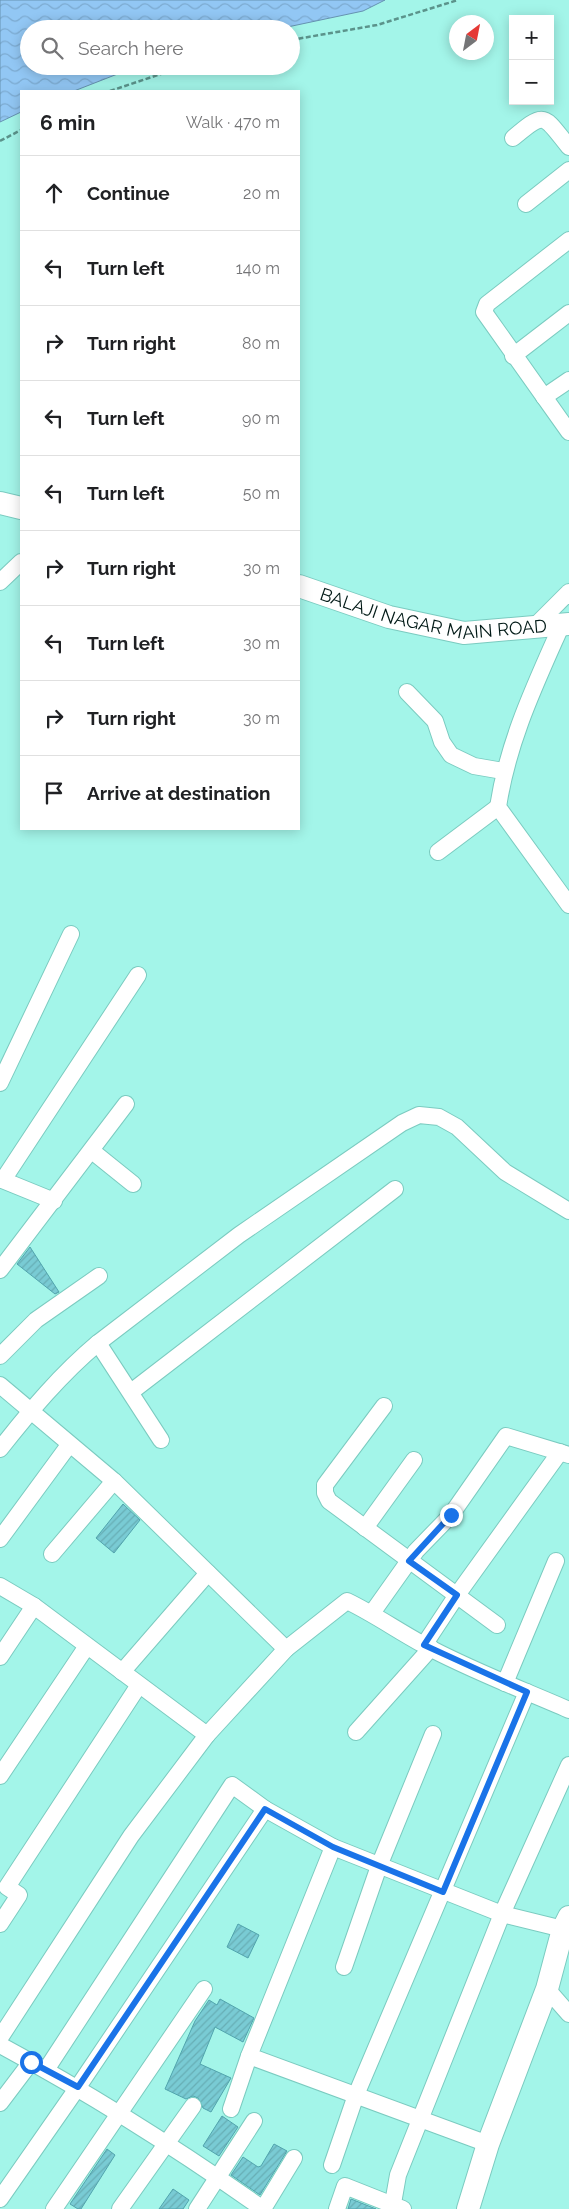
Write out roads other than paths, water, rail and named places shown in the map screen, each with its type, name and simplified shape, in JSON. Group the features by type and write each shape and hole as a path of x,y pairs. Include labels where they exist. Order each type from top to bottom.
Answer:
{"street":[{"path":"513,138 536,119 542,118 549,122 569,147"},
{"path":"526,204 569,170"},
{"path":"569,240 487,304 484,312 486,319 569,432"},
{"path":"513,356 569,313"},
{"path":"544,397 569,380"},
{"path":"0,503 20,508"},
{"path":"0,582 20,563"},
{"name":"BALAJI NAGAR MAIN ROAD","path":"300,586 389,617 464,633 565,624"},
{"path":"535,626 569,592"},
{"path":"565,624 522,716 503,771 498,807 569,905"},
{"path":"407,692 435,721 442,742 451,755 474,766 503,771"},
{"path":"438,852 498,807"},
{"path":"0,1083 71,934"},
{"path":"54,1201 2,1179 138,974"},
{"path":"0,1270 126,1104"},
{"path":"0,1449 30,1411 77,1360 98,1343 239,1235 402,1123 419,1115 439,1117 457,1127 505,1172 569,1211"},
{"path":"92,1150 133,1184"},
{"path":"131,1392 395,1189"},
{"path":"0,1356 36,1320 99,1276"},
{"path":"98,1343 162,1440"},
{"path":"0,1385 114,1481 286,1649"},
{"path":"384,1406 325,1485 328,1501 497,1625"},
{"path":"356,1732 428,1647 457,1595 564,1453 506,1436 451,1515 409,1561 372,1613"},
{"path":"0,1539 70,1445"},
{"path":"365,1528 414,1460"},
{"path":"52,1554 114,1481"},
{"path":"505,1683 556,1561"},
{"path":"122,1672 208,1573"},
{"path":"0,1586 34,1606 207,1735"},
{"path":"0,2038 132,1836 207,1735 286,1649 347,1601 372,1613 428,1647 569,1710"},
{"path":"0,1657 34,1606"},
{"path":"0,1776 87,1646"},
{"path":"0,1924 19,1895 7,1887 139,1685"},
{"path":"332,2165 356,2095 527,1692"},
{"path":"344,1967 379,1866 433,1734"},
{"path":"337,2209 345,2186 396,2208 398,2175 502,1914 569,1765"},
{"path":"0,2103 38,2066 232,1785 265,1809 333,1847 502,1914 566,1923 547,1989 488,2144 468,2209"},
{"path":"0,2199 78,2087 265,1809"},
{"path":"231,2109 249,2056 333,1847"},
{"path":"54,2209 204,1989"},
{"path":"547,1989 569,2014"},
{"path":"0,2045 78,2087 118,2114 167,2142 263,2209 294,2158"},
{"path":"249,2056 488,2144"},
{"path":"120,2209 193,2106"},
{"path":"197,2209 219,2178 254,2121"}],"water":[{"path":"0,0 385,0 363,11 300,24 300,20 20,20 20,75 115,75 77,90 20,90 20,112 0,122"}]}
